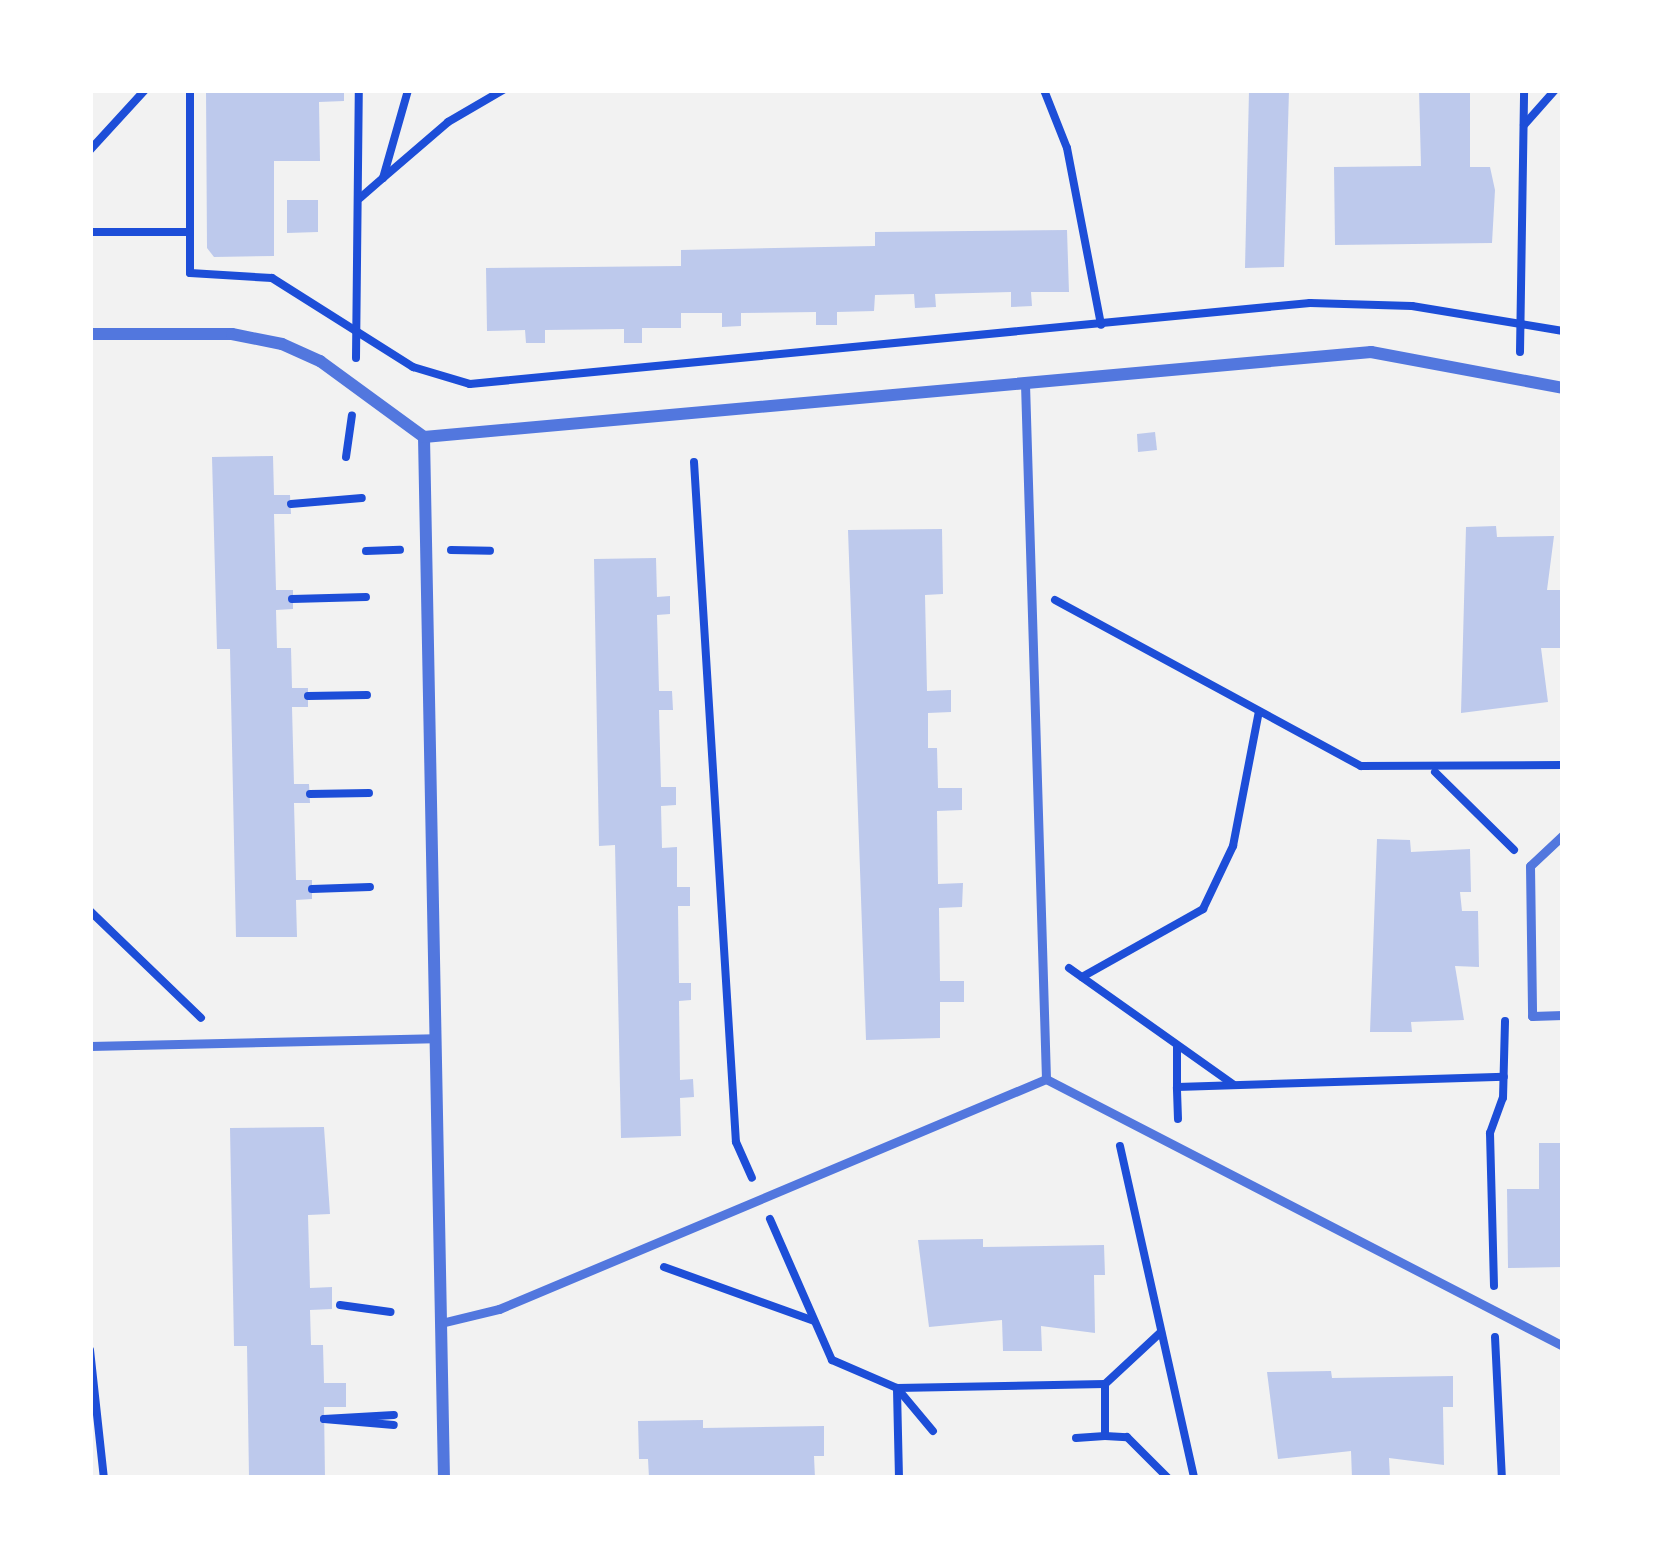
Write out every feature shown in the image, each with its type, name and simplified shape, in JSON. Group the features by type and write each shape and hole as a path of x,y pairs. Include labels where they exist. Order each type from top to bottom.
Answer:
{"street":[{"path":"90,334 232,334 283,344 320,361 424,437 1371,352 1563,388"},
{"path":"424,437 444,1478"}],"lane":[{"path":"1025,384 1046,1079"},
{"path":"1563,835 1530,866 1532,1016 1563,1015"},
{"path":"90,1046 434,1038"},
{"path":"441,1323 499,1309 758,1194 1046,1079"},
{"path":"1046,1079 1563,1346"}],"path":[{"path":"90,149 145,90"},
{"path":"190,90 190,273 272,278 357,327 413,367 470,384 1310,303 1523,321 1563,332"},
{"path":"356,367 359,90"},
{"path":"382,178 408,90"},
{"path":"359,199 448,122 502,90"},
{"path":"1044,90 1067,148 1101,325"},
{"path":"1520,356 1524,90"},
{"path":"1524,125 1555,90"},
{"path":"90,232 190,232"},
{"path":"346,458 351,422"},
{"path":"694,462 736,1142 832,1360 897,1388 1105,1384 1162,1331"},
{"path":"291,504 362,498"},
{"path":"1030,590 1360,766 1434,771 1563,765"},
{"path":"292,599 366,597"},
{"path":"308,696 367,695"},
{"path":"1082,977 1203,909 1233,846 1259,711"},
{"path":"1434,771 1530,866"},
{"path":"310,794 369,793"},
{"path":"311,890 370,887"},
{"path":"90,910 224,1041"},
{"path":"1040,948 1234,1085"},
{"path":"1502,1478 1490,1133 1504,1077 1505,1016 1532,1016"},
{"path":"1177,1046 1179,1150"},
{"path":"1178,1088 1504,1077"},
{"path":"1114,1118 1194,1478"},
{"path":"628,1254 815,1321"},
{"path":"340,1305 391,1312"},
{"path":"90,1350 104,1478"},
{"path":"1105,1384 1106,1436"},
{"path":"897,1388 933,1431"},
{"path":"897,1388 899,1478"},
{"path":"394,1420 324,1419 394,1420"},
{"path":"1076,1438 1127,1437 1168,1478"}],"building":[{"path":"206,90 344,90 344,101 319,102 320,161 274,161 274,256 214,257 207,248"},
{"path":"1289,90 1284,267 1245,268 1249,91"},
{"path":"1419,90 1470,90 1470,167 1490,167 1495,190 1492,243 1335,245 1334,167 1421,166"},
{"path":"287,200 318,200 318,232 287,233"},
{"path":"1067,230 1069,292 1031,292 1032,306 1011,307 1011,292 935,294 936,307 915,308 914,294 875,295 874,311 837,312 837,325 816,325 816,312 741,313 741,326 722,327 722,313 681,313 681,328 642,328 642,343 624,343 624,329 545,330 545,343 526,343 525,330 487,331 486,268 681,266 681,250 875,246 875,232"},
{"path":"1155,432 1157,450 1138,452 1137,434"},
{"path":"273,456 274,495 290,495 291,514 274,514 276,590 293,590 293,609 276,610 277,648 291,648 292,688 308,688 308,707 292,707 294,784 309,784 310,803 294,803 296,880 312,880 312,899 296,900 297,937 236,937 230,649 217,649 212,457"},
{"path":"1496,526 1497,537 1554,536 1547,590 1563,590 1563,648 1541,648 1548,702 1461,713 1466,527"},
{"path":"942,529 943,594 925,595 927,691 951,690 951,712 928,713 928,748 937,748 938,788 962,788 962,810 937,811 938,884 963,883 962,907 939,908 940,981 964,981 964,1002 940,1002 940,1038 866,1040 848,530"},
{"path":"656,558 657,597 670,596 670,614 657,615 659,691 672,691 673,710 659,710 661,787 676,787 676,805 661,806 662,848 677,847 677,887 690,887 690,906 678,906 679,983 691,983 691,1000 679,1001 680,1080 693,1079 694,1097 680,1098 681,1136 621,1138 615,845 599,846 594,559"},
{"path":"1377,839 1410,840 1411,852 1470,849 1471,892 1460,892 1462,911 1478,911 1479,967 1455,966 1464,1020 1411,1022 1412,1032 1370,1032"},
{"path":"324,1127 330,1214 308,1215 310,1288 332,1287 332,1309 310,1310 311,1345 323,1345 324,1383 346,1383 346,1407 324,1407 325,1478 249,1478 247,1346 234,1346 230,1128"},
{"path":"1539,1143 1563,1143 1563,1267 1508,1268 1507,1189 1539,1189"},
{"path":"983,1239 983,1247 1104,1245 1105,1275 1094,1275 1095,1333 1041,1326 1042,1351 1003,1351 1002,1320 929,1327 918,1240"},
{"path":"1331,1371 1332,1378 1453,1376 1453,1407 1443,1407 1444,1465 1389,1458 1390,1478 1352,1478 1351,1451 1278,1459 1267,1372"},
{"path":"703,1420 703,1428 824,1426 824,1456 814,1456 815,1478 649,1478 648,1459 639,1459 638,1421"}]}
